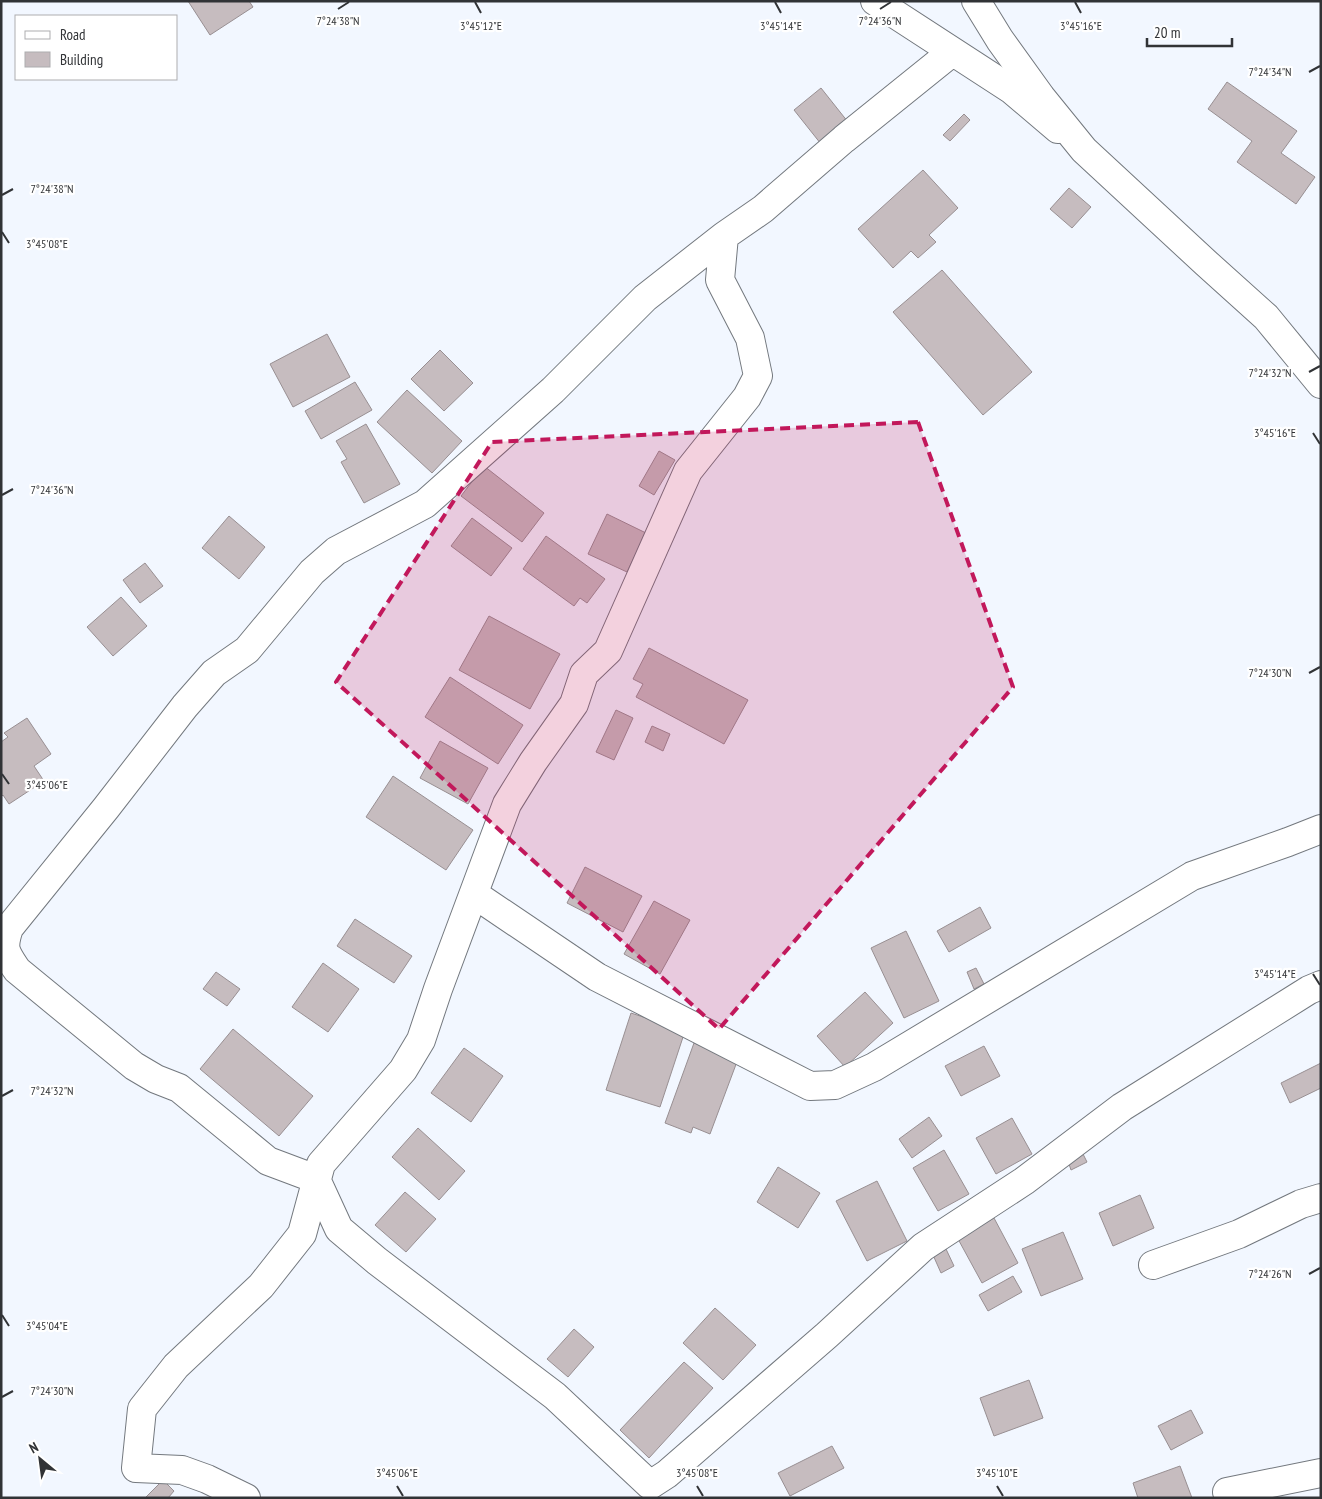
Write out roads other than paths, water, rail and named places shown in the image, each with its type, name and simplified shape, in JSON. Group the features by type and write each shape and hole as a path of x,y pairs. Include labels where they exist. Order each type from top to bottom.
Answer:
{"street":[{"path":"875,1 1012,90 1084,150 1266,317 1321,384"},
{"path":"976,1 1000,40 1040,97 1084,150"},
{"path":"952,52 844,139 763,209 724,236 645,298 553,390 425,504 336,551 312,572 247,650 214,673 185,706 9,928 5,952 17,970 134,1066 156,1079 179,1088 268,1160 316,1179 339,1229 377,1261 555,1396 624,1459 653,1491 667,1474 812,1348 923,1247 1024,1181 1122,1107 1309,990 1321,985"},
{"path":"246,1498 207,1479 182,1470 136,1468 142,1409 176,1366 261,1286 302,1234 321,1164 402,1070 421,1040 507,804 533,762 574,704 584,674 608,651 688,471 747,397 758,376 750,338 720,280 724,236"},
{"path":"474,894 597,977 810,1086 835,1084 874,1067 1192,876 1321,829"},
{"path":"1153,1265 1239,1234 1301,1204 1321,1198"},
{"path":"1227,1492 1288,1489 1321,1473"}]}
